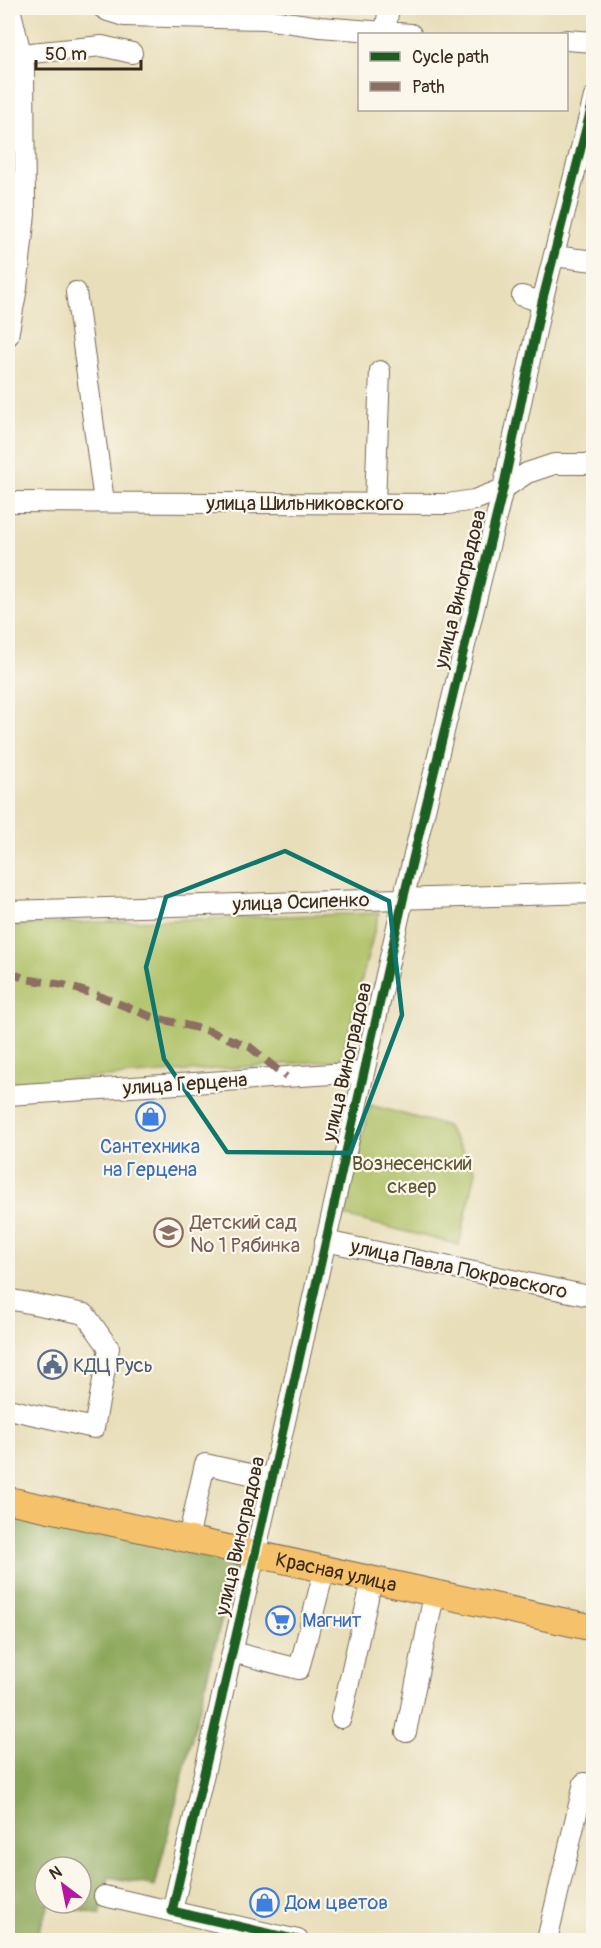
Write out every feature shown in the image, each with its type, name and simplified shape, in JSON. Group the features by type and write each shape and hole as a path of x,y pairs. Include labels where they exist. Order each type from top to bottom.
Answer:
{"main road":[{"name":"Красная улица","path":"8,1500 324,1571 594,1628"}],"street":[{"path":"8,336 17,288 25,214 24,66 10,8"},
{"path":"103,8 124,16 265,19 321,27 398,33"},
{"path":"385,32 389,8"},
{"path":"568,40 594,42"},
{"path":"21,54 102,46 132,53"},
{"name":"улица Виноградова","path":"172,1911 403,900 504,489 542,302 594,97"},
{"path":"554,256 593,261"},
{"path":"76,292 104,502"},
{"path":"522,296 542,302"},
{"path":"375,503 380,371"},
{"name":"улица Шильниковского","path":"8,502 448,504 474,500 504,489 527,473 554,464 594,464"},
{"name":"улица Осипенко","path":"8,910 594,893"},
{"name":"улица Герцена","path":"8,1095 363,1072"},
{"name":"улица Павла Покровского","path":"325,1241 594,1297"},
{"path":"8,1299 84,1314 109,1348 94,1428 8,1409"},
{"path":"188,1539 205,1464 272,1479"},
{"path":"232,1652 299,1669 324,1571"},
{"path":"341,1718 372,1580"},
{"path":"406,1732 434,1595"},
{"path":"547,1941 584,1783"},
{"path":"104,1896 298,1941"}],"highlighted area":[{"path":"285,851 389,901 402,1015 350,1153 227,1152 164,1059 146,967 166,897"}],"green space":[{"path":"379,913 341,1060 8,1084 8,925"},
{"name":"Вознесенский сквер","path":"370,1105 446,1126 476,1171 459,1245 344,1216"},
{"path":"8,1512 236,1562 155,1886 109,1877 100,1915 93,1913 93,1855 33,1855 33,1915 45,1915 35,1940 8,1940"}],"marked path":[{"path":"8,971 25,979 64,985 102,997 152,1017 209,1031 250,1047 286,1077"}],"cycle path":[{"path":"298,1940 172,1911 403,900 503,489 542,302 594,97"}],"place":[{"name":"Сантехника на Герцена","path":"150,1116"},
{"name":"Детский сад № 1 Рябинка","path":"169,1233"},
{"name":"КДЦ Русь","path":"52,1365"},
{"name":"Магнит","path":"281,1620"},
{"name":"Дом цветов","path":"264,1902"}]}
